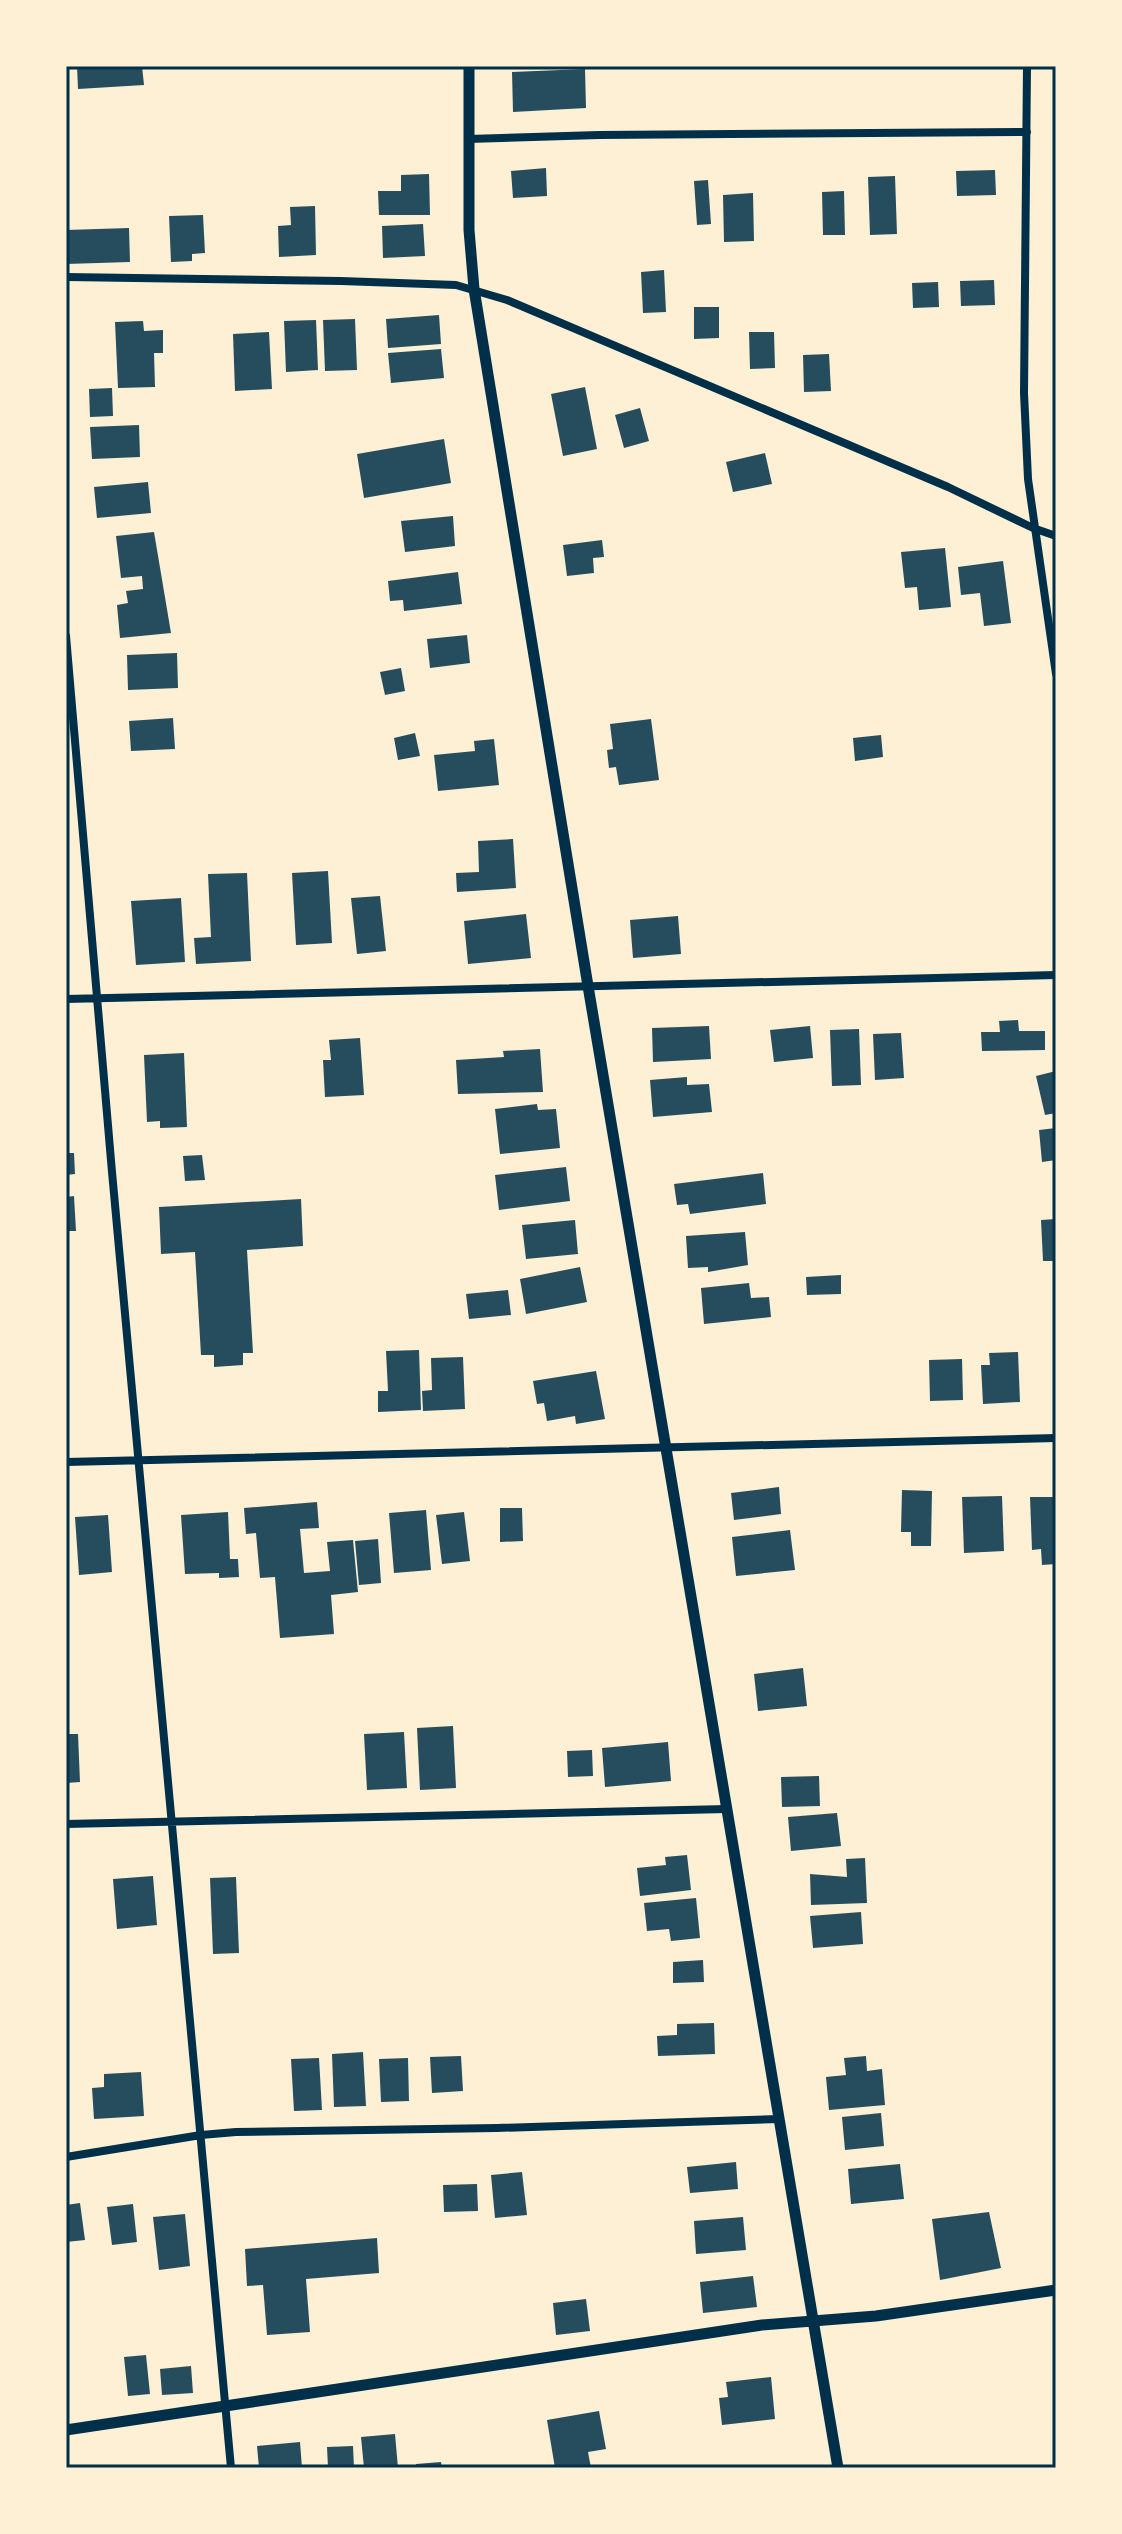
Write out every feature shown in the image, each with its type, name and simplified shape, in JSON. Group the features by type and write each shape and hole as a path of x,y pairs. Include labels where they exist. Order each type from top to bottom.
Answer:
{"street":[{"path":"469,66 469,230 474,289 838,2468"},
{"path":"1027,66 1024,393 1028,479 1056,674"},
{"path":"468,139 1027,132"},
{"path":"66,277 341,281 456,285 474,289 507,300 948,487 1056,536"},
{"path":"66,636 231,2468"},
{"path":"66,999 1056,975"},
{"path":"66,1462 1056,1438"},
{"path":"66,1824 727,1809"},
{"path":"66,2157 236,2132 779,2119"},
{"path":"66,2430 762,2325 876,2316 1056,2290"}],"building":[{"path":"77,66 142,66 144,85 78,89"},
{"path":"585,69 586,108 513,112 512,72"},
{"path":"546,168 547,196 513,198 511,171"},
{"path":"995,170 996,195 957,196 956,171"},
{"path":"429,174 430,215 379,215 378,191 401,191 401,175"},
{"path":"895,176 897,234 870,235 868,177"},
{"path":"708,180 711,224 697,225 694,181"},
{"path":"844,191 845,235 823,235 822,192"},
{"path":"753,193 754,241 724,242 723,195"},
{"path":"315,206 316,255 279,257 278,226 291,225 290,207"},
{"path":"203,215 205,253 192,254 192,261 171,262 169,216"},
{"path":"423,224 425,256 383,258 382,226"},
{"path":"129,228 130,262 66,264 66,230"},
{"path":"664,270 666,312 643,313 641,272"},
{"path":"994,280 995,305 961,306 960,281"},
{"path":"938,282 939,307 913,308 912,283"},
{"path":"694,307 719,307 719,338 694,339"},
{"path":"439,315 441,344 388,348 386,319"},
{"path":"355,319 357,370 325,371 323,320"},
{"path":"316,320 318,370 286,372 284,321"},
{"path":"143,321 144,331 163,330 163,353 154,353 155,387 118,388 115,322"},
{"path":"269,332 272,389 235,391 233,334"},
{"path":"749,332 774,332 775,368 750,369"},
{"path":"441,349 444,378 391,383 388,353"},
{"path":"829,354 831,391 804,392 803,355"},
{"path":"585,387 597,449 563,456 551,394"},
{"path":"112,388 113,416 90,417 89,389"},
{"path":"640,408 649,441 624,448 615,415"},
{"path":"139,425 140,457 92,459 90,427"},
{"path":"444,439 451,483 364,498 357,454"},
{"path":"765,453 772,484 733,492 726,462"},
{"path":"148,482 151,513 97,518 94,487"},
{"path":"453,516 455,546 405,552 401,521"},
{"path":"154,532 171,633 120,638 117,605 128,603 126,591 143,589 142,576 121,578 116,536"},
{"path":"602,540 604,557 593,558 594,573 567,576 563,545"},
{"path":"945,548 951,607 919,610 917,587 905,588 901,552"},
{"path":"1003,561 1011,623 984,626 980,593 961,595 958,567"},
{"path":"458,572 462,604 404,611 403,600 390,601 388,581"},
{"path":"467,635 470,663 430,668 427,639"},
{"path":"177,653 178,688 128,690 127,655"},
{"path":"401,668 405,691 385,695 380,672"},
{"path":"173,718 175,749 131,751 129,721"},
{"path":"651,719 659,780 619,785 616,767 609,768 607,750 613,749 610,724"},
{"path":"415,733 420,756 398,760 394,738"},
{"path":"881,735 883,757 855,761 853,738"},
{"path":"494,739 499,785 438,791 434,755 475,751 474,741"},
{"path":"513,839 516,888 457,892 456,873 479,872 478,841"},
{"path":"328,871 332,943 296,945 292,873"},
{"path":"247,873 251,961 196,964 194,938 211,937 208,874"},
{"path":"380,896 386,951 357,954 351,898"},
{"path":"181,898 185,962 136,965 131,901"},
{"path":"526,914 531,958 468,964 464,921"},
{"path":"678,916 681,954 633,958 630,920"},
{"path":"1018,1020 1019,1031 1045,1031 1045,1050 982,1051 981,1032 1000,1032 999,1021"},
{"path":"709,1026 711,1059 653,1062 652,1028"},
{"path":"810,1026 813,1058 774,1062 770,1030"},
{"path":"859,1029 861,1085 832,1086 830,1030"},
{"path":"901,1033 904,1078 875,1080 873,1034"},
{"path":"360,1038 364,1095 325,1097 323,1060 331,1060 329,1040"},
{"path":"540,1049 543,1092 458,1094 456,1060 504,1057 503,1051"},
{"path":"184,1053 187,1127 160,1128 160,1121 147,1122 144,1055"},
{"path":"1056,1071 1056,1113 1045,1115 1036,1076"},
{"path":"687,1077 687,1085 709,1084 712,1112 653,1117 650,1080"},
{"path":"537,1104 538,1110 556,1109 560,1148 500,1154 495,1109"},
{"path":"1056,1128 1056,1160 1042,1162 1039,1130"},
{"path":"66,1153 74,1153 75,1174 66,1175"},
{"path":"202,1155 205,1180 185,1181 183,1156"},
{"path":"566,1167 570,1201 499,1210 495,1175"},
{"path":"763,1173 766,1204 690,1214 688,1204 677,1205 674,1184"},
{"path":"74,1196 76,1231 66,1231 66,1197"},
{"path":"301,1199 303,1246 247,1250 253,1353 243,1353 243,1365 214,1367 214,1355 201,1355 195,1252 161,1254 159,1207"},
{"path":"1056,1219 1056,1261 1043,1261 1041,1220"},
{"path":"575,1220 578,1254 526,1259 522,1225"},
{"path":"745,1232 748,1265 708,1272 708,1267 688,1268 686,1236"},
{"path":"580,1267 587,1302 526,1314 520,1279"},
{"path":"841,1275 841,1294 807,1295 806,1277"},
{"path":"749,1283 751,1298 769,1297 771,1317 704,1324 701,1288"},
{"path":"508,1290 511,1315 469,1319 466,1294"},
{"path":"419,1350 421,1410 378,1412 378,1391 388,1391 386,1351"},
{"path":"1018,1352 1020,1402 983,1404 981,1365 990,1365 989,1353"},
{"path":"463,1357 465,1409 423,1411 422,1391 432,1390 431,1358"},
{"path":"962,1359 963,1400 930,1401 929,1360"},
{"path":"596,1371 605,1419 576,1424 575,1416 547,1421 544,1403 537,1404 533,1381"},
{"path":"779,1487 781,1514 734,1520 731,1493"},
{"path":"902,1490 932,1491 931,1546 911,1546 911,1532 901,1532"},
{"path":"1002,1496 1004,1551 964,1553 962,1497"},
{"path":"1030,1497 1056,1497 1056,1564 1042,1565 1041,1549 1032,1550"},
{"path":"317,1502 319,1528 300,1529 304,1573 330,1571 327,1542 353,1540 358,1592 331,1595 334,1634 280,1638 275,1577 260,1578 256,1533 246,1534 244,1508"},
{"path":"500,1508 522,1508 523,1541 500,1542"},
{"path":"426,1510 431,1570 394,1573 389,1513"},
{"path":"228,1512 230,1559 238,1559 239,1577 219,1578 219,1573 185,1574 181,1515"},
{"path":"464,1512 470,1561 442,1564 436,1515"},
{"path":"108,1515 112,1572 79,1575 75,1517"},
{"path":"790,1530 795,1570 736,1576 732,1537"},
{"path":"378,1539 381,1583 359,1585 355,1541"},
{"path":"803,1668 807,1706 758,1711 754,1674"},
{"path":"453,1726 456,1788 420,1790 417,1728"},
{"path":"404,1732 407,1788 367,1790 364,1734"},
{"path":"66,1734 78,1734 80,1782 66,1783"},
{"path":"668,1742 671,1781 605,1787 602,1748"},
{"path":"592,1750 593,1776 568,1777 567,1751"},
{"path":"819,1776 820,1806 782,1807 781,1777"},
{"path":"837,1813 841,1846 791,1851 788,1817"},
{"path":"687,1855 691,1890 640,1896 637,1868 666,1865 665,1857"},
{"path":"865,1858 867,1903 811,1905 810,1874 847,1877 846,1859"},
{"path":"153,1876 157,1925 117,1929 113,1879"},
{"path":"236,1877 239,1953 213,1954 210,1878"},
{"path":"696,1898 700,1938 671,1941 669,1929 647,1931 644,1903"},
{"path":"861,1912 863,1944 813,1948 810,1916"},
{"path":"703,1960 704,1982 673,1983 673,1962"},
{"path":"714,2023 715,2054 658,2056 657,2036 677,2035 677,2024"},
{"path":"363,2052 366,2106 334,2107 332,2054"},
{"path":"461,2056 463,2091 432,2093 430,2057"},
{"path":"866,2056 867,2071 882,2069 885,2105 829,2110 826,2077 846,2075 844,2058"},
{"path":"319,2058 322,2110 294,2111 291,2059"},
{"path":"408,2058 409,2101 381,2102 379,2059"},
{"path":"141,2072 144,2116 94,2119 92,2088 104,2087 104,2074"},
{"path":"881,2113 884,2146 845,2150 842,2117"},
{"path":"736,2162 738,2189 690,2193 687,2167"},
{"path":"900,2164 904,2199 851,2204 848,2169"},
{"path":"522,2172 527,2215 495,2218 491,2175"},
{"path":"477,2184 478,2211 444,2212 443,2185"},
{"path":"80,2203 85,2240 66,2242 66,2205"},
{"path":"133,2204 137,2242 112,2245 107,2207"},
{"path":"989,2212 1001,2268 940,2280 932,2219"},
{"path":"185,2214 190,2266 159,2270 153,2217"},
{"path":"743,2217 746,2250 696,2254 694,2221"},
{"path":"377,2238 379,2273 306,2279 310,2332 267,2335 263,2285 247,2286 245,2249"},
{"path":"753,2276 757,2307 703,2313 700,2282"},
{"path":"586,2299 590,2331 556,2335 553,2303"},
{"path":"146,2355 150,2394 128,2396 124,2357"},
{"path":"191,2366 193,2393 162,2395 160,2369"},
{"path":"771,2377 775,2419 722,2425 719,2398 728,2397 726,2382"},
{"path":"599,2411 606,2449 588,2452 591,2468 555,2468 547,2420"},
{"path":"395,2434 398,2468 364,2468 361,2437"},
{"path":"300,2442 302,2468 259,2468 257,2446"},
{"path":"353,2446 354,2468 328,2468 327,2447"},
{"path":"441,2462 442,2468 416,2468 416,2464"}]}
